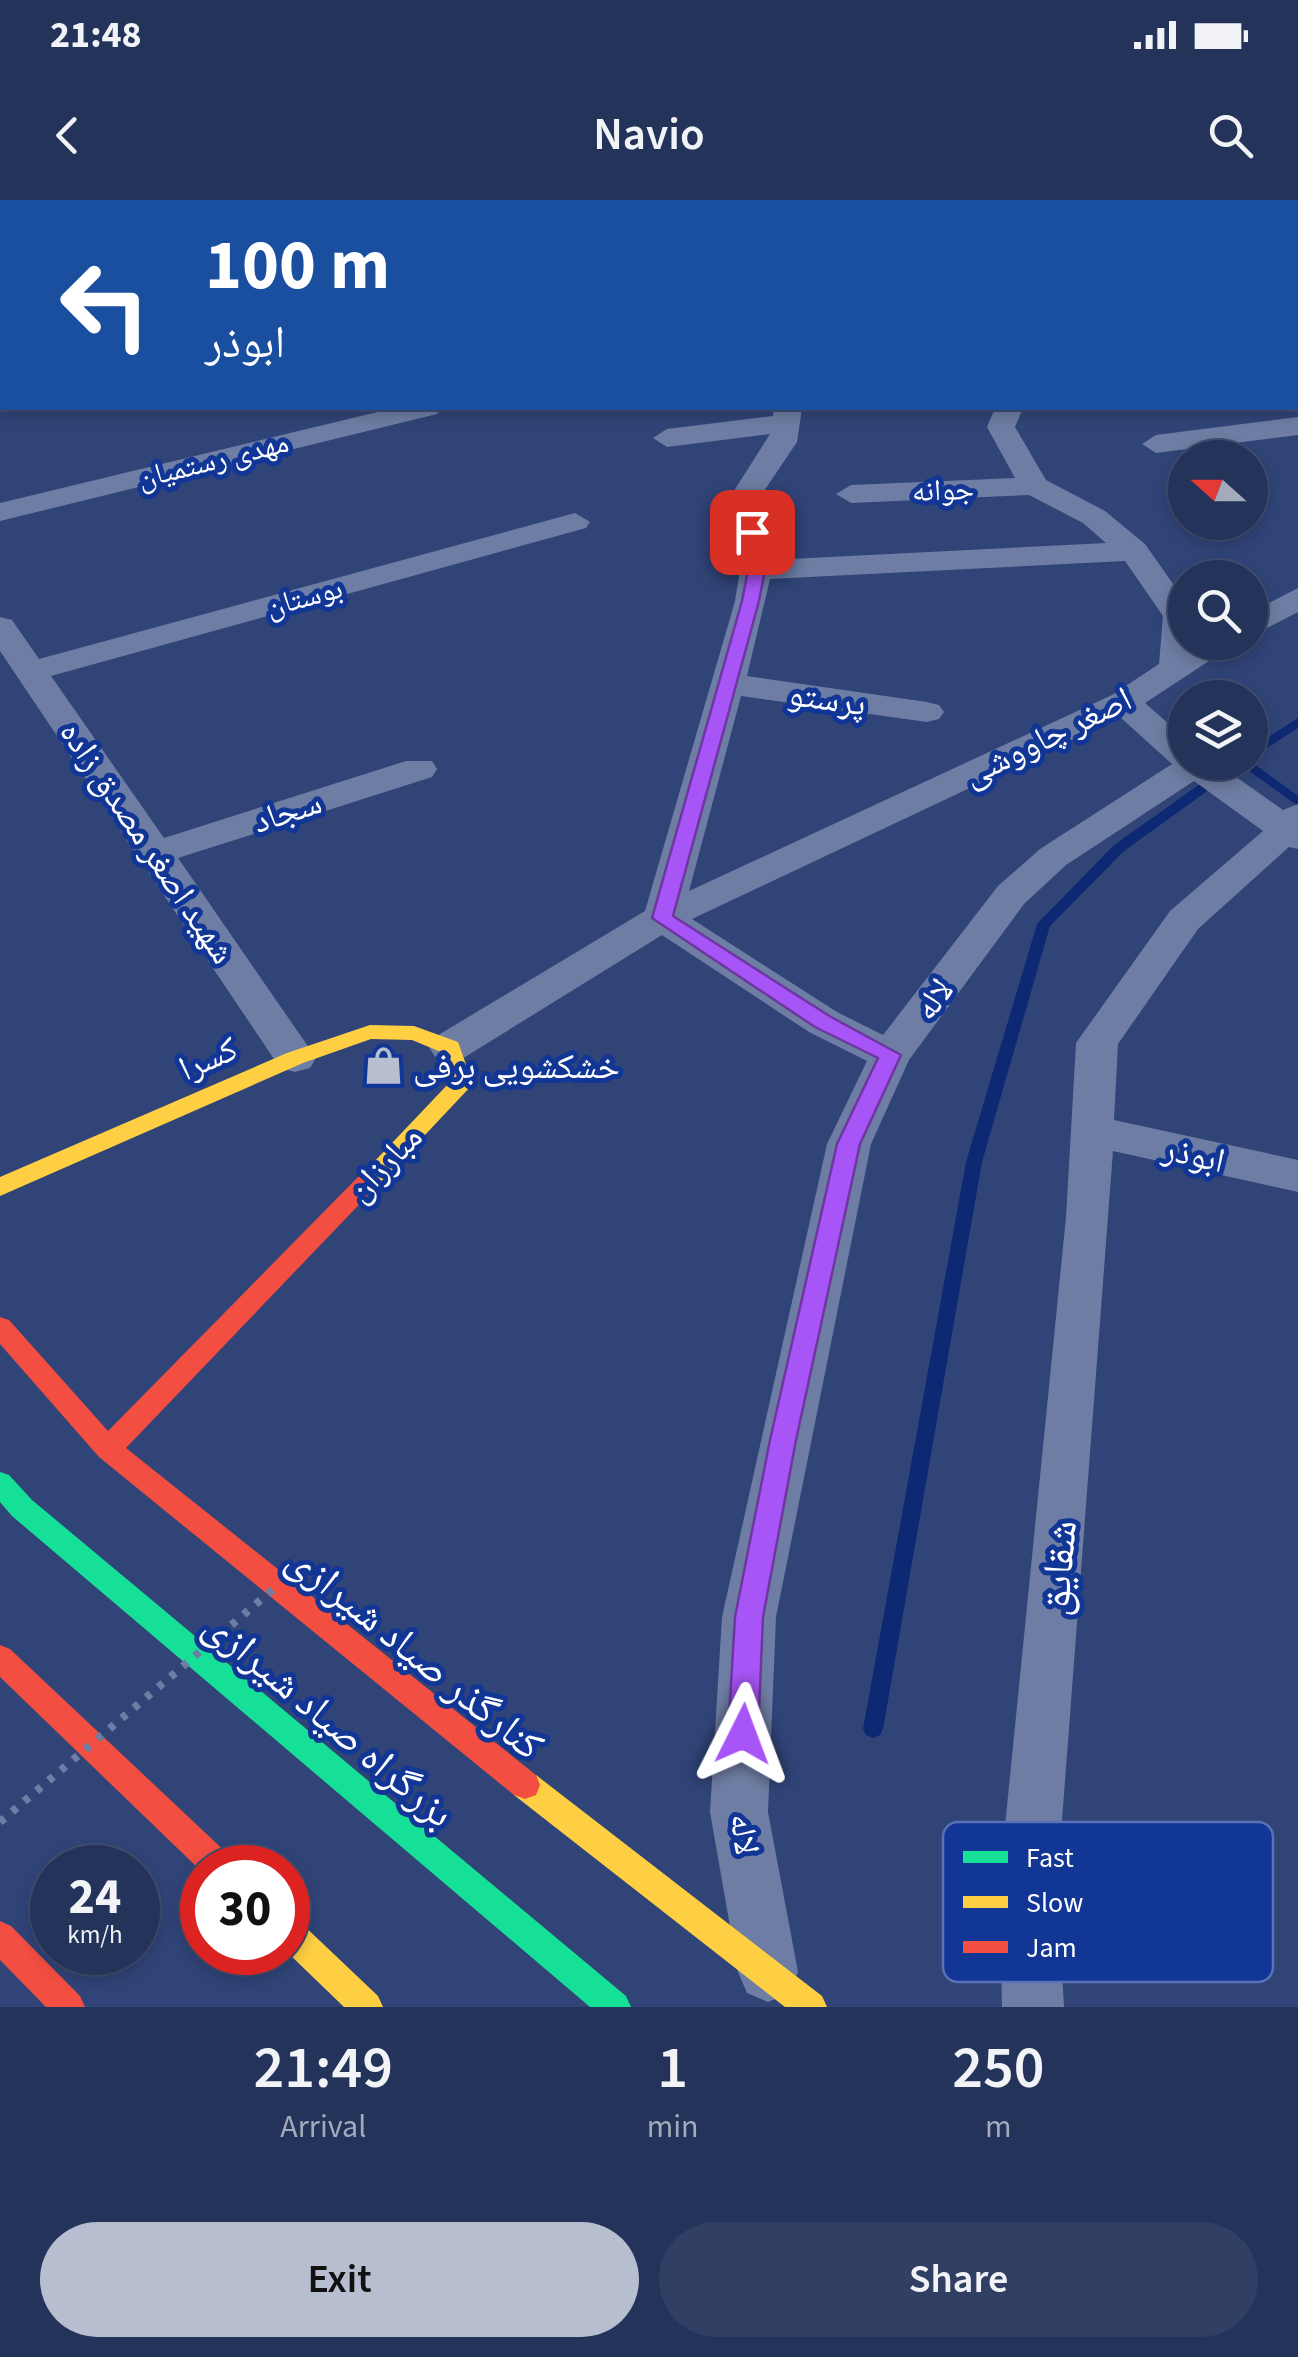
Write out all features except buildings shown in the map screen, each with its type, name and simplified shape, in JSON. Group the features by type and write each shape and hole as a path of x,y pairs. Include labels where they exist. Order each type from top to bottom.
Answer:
{"main road":[{"name":"کسرا","path":"0,1187 295,1058 370,1032 414,1033 450,1047"},
{"name":"مبارزان","path":"108,1449 462,1084 450,1047"},
{"name":"کنارگذر صیاد شیرازی","path":"0,1326 108,1449 276,1587 811,2007"},
{"name":"بزرگراه صیاد شیرازی","path":"0,1480 22,1508 615,2007"},
{"path":"0,1658 196,1845"},
{"path":"0,1936 69,2007"},
{"path":"310,1953 367,2007"}],"street":[{"name":"مهدی رستمیان","path":"0,512 418,410"},
{"path":"1008,410 1001,428 1034,486 1094,518 1134,552 1179,616 1175,668"},
{"path":"450,1047 662,918 756,570 747,494 784,442 787,415 667,438"},
{"path":"1156,444 1298,426"},
{"name":"جوانه","path":"851,494 1034,486"},
{"name":"بوستان","path":"33,671 575,522"},
{"path":"756,570 1134,552"},
{"path":"1268,616 1298,598"},
{"name":"شهید اصغر مصدق زاده","path":"0,627 295,1058"},
{"name":"اصغر چاووشی","path":"662,918 1124,702 1189,660"},
{"name":"پرستو","path":"728,684 927,712"},
{"path":"1124,702 1168,742"},
{"name":"سجاد","path":"156,852 419,769"},
{"name":"لاله","path":"769,1977 739,1812 749,1617 849,1144 890,1055 1011,895 1054,857 1168,777"},
{"path":"1090,1130 1097,1043 1184,920 1257,860 1287,822 1219,780"},
{"path":"662,918 823,1022 890,1055"},
{"name":"ابوذر","path":"1090,1130 1298,1176"},
{"name":"شقایق","path":"1034,1822 1088,1217 1090,1130"},
{"name":"شقایق","path":"1031,1982 1032,2007"}],"path":[{"path":"0,1822 276,1587"}],"waterway":[{"path":"1268,743 1298,722"},
{"path":"873,1729 974,1162 1044,924 1119,848 1215,780"},
{"path":"1268,780 1298,802"}],"traffic: fast":[{"path":"0,1483 22,1508 615,2007"}],"traffic: slow":[{"path":"0,1187 295,1058 370,1032 414,1033 450,1047 462,1084 366,1183"},
{"path":"525,1785 811,2007"},
{"path":"310,1953 367,2007"}],"traffic: jam":[{"path":"108,1449 366,1183"},
{"path":"0,1327 108,1449 525,1785"},
{"path":"0,1658 196,1845"},
{"path":"0,1937 69,2007"}],"place":[{"name":"خشکشویی برفی","path":"383,1066"}],"route":[{"path":"743,1734 749,1617 783,1440 849,1144 890,1055 823,1022 662,918 751,601 756,570 752,532"}]}
